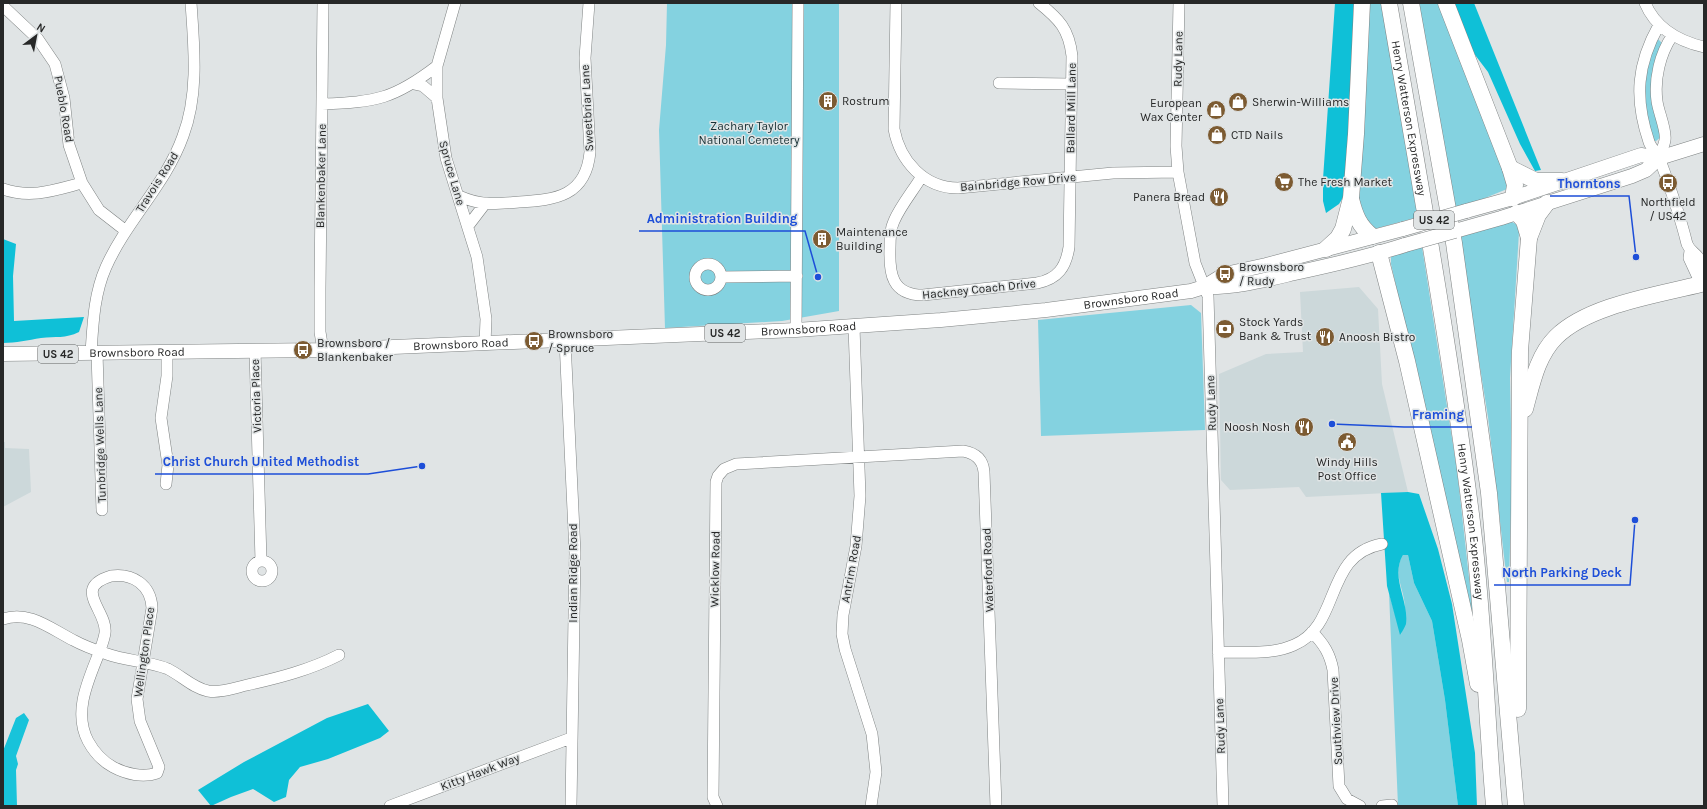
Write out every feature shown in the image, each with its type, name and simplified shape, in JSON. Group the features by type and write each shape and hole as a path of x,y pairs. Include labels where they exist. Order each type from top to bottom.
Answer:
{"highway":[{"path":"1326,249 1338,238 1343,229 1351,198 1356,134 1362,3"},
{"name":"Henry Watterson Expressway","path":"1389,3 1457,407 1478,578 1486,667 1494,806"},
{"name":"Henry Watterson Expressway","path":"1411,3 1454,243 1488,485 1516,798"},
{"path":"1446,3 1510,168 1515,185 1515,206 1524,221 1529,238"},
{"path":"1510,168 1536,181 1562,181"},
{"path":"1351,198 1355,216 1364,230 1372,236"},
{"path":"1516,798 1519,669 1520,351 1529,238 1538,215 1547,203"},
{"path":"1379,253 1407,361 1470,640 1491,768"},
{"path":"1519,434 1536,369 1556,337 1581,320 1604,308 1703,284"}],"main road":[{"name":"US 42","path":"1659,158 1704,144"},
{"name":"Brownsboro Road","path":"1204,287 1226,288 1379,253 1473,226 1562,181 1641,155 1659,158"},
{"name":"Brownsboro Road","path":"3,354 323,350 565,341 854,327 1053,309 1184,293 1204,287 1225,274 1403,229 1471,210 1547,203 1646,170 1659,158"},
{"path":"1372,236 1379,253"}],"street":[{"name":"Travois Road","path":"98,353 94,313 99,287 106,268 126,231 166,171 184,134 193,92 194,64 191,3"},
{"name":"Blankenbaker Lane","path":"323,3 320,332 323,350"},
{"name":"Spruce Lane","path":"455,3 437,66 437,98 446,158 478,257 486,318 485,344"},
{"name":"Sweetbriar Lane","path":"458,196 484,205 554,199 573,189 584,175 589,164 590,152 585,58 588,3"},
{"path":"796,330 798,3"},
{"name":"Bainbridge Row Drive","path":"896,3 894,129 900,151 915,171 922,176 940,186 958,188 1126,172 1178,172"},
{"name":"Ballard Mill Lane","path":"1039,3 1060,22 1068,36 1072,56 1070,84 1069,247 1065,264 1060,271"},
{"name":"Rudy Lane","path":"1179,3 1176,146 1178,172 1195,263 1208,296 1215,488 1223,806"},
{"path":"1645,3 1665,30 1704,47"},
{"name":"Pueblo Road","path":"3,6 38,39 55,64 64,98 69,145 82,183 99,210 126,231"},
{"path":"1659,158 1666,138 1658,112 1656,85 1664,52 1665,30"},
{"path":"1665,30 1643,57 1639,92 1640,109 1650,143 1659,158 1687,239 1690,251 1689,258 1703,284"},
{"path":"322,104 376,100 414,84 437,66"},
{"path":"998,83 1070,84"},
{"path":"414,84 423,86 437,98"},
{"name":"Hackney Coach Drive","path":"922,176 898,213 890,232 890,268 894,281 902,291 909,294 923,296 1017,285 1045,281 1051,279 1060,271"},
{"path":"3,189 15,193 38,194 53,192 82,183"},
{"path":"468,226 484,205"},
{"path":"1687,239 1699,247 1704,257"},
{"path":"721,277 797,276"},
{"name":"Antrim Road","path":"854,327 860,496 858,523 843,615 842,634 845,649 872,734 876,772 871,806"},
{"name":"Indian Ridge Road","path":"565,341 575,554 570,806"},
{"name":"Victoria Place","path":"255,351 261,561"},
{"path":"166,484 168,465 161,418 167,376 167,352"},
{"name":"Tunbridge Wells Lane","path":"98,353 104,370 98,380 102,510"},
{"name":"Waterford Road","path":"859,457 963,452 973,454 979,458 983,466 996,806"},
{"name":"Wicklow Road","path":"717,806 713,797 713,782 716,482 718,476 724,469 736,464 859,457"},
{"path":"1218,652 1275,650 1286,648 1298,643 1312,632 1327,609 1338,578 1346,565 1365,549 1382,544"},
{"name":"Wellington Place","path":"111,576 131,577 145,587 152,603 138,689 137,706 140,721 159,769 152,775 143,775 119,770 98,755 87,739 82,715 83,700 99,652 106,627 104,620 94,604 92,593 94,588 102,580 111,576"},
{"path":"3,619 15,616 31,618 74,641 99,652 168,669 199,688 218,691 295,673 339,655"},
{"name":"Southview Drive","path":"1312,632 1322,642 1328,652 1333,670 1339,786 1347,799 1360,806"},
{"name":"Kitty Hawk Way","path":"390,806 571,738"}],"shaded area":[{"path":"1335,3 1354,3 1350,112 1346,158 1349,188 1339,204 1326,213 1323,201 1323,179"},
{"path":"1453,3 1474,3 1541,170 1535,171 1520,144 1488,72 1469,47"},
{"path":"3,239 16,244 13,276 14,321 84,317 79,332 65,336 3,343"},
{"path":"1359,287 1378,309 1382,384 1408,492 1306,497 1299,487 1230,490 1221,480 1219,374 1266,354 1303,352 1300,292"},
{"path":"3,442 5,442 5,448 29,449 31,492 3,507"},
{"path":"1408,492 1419,494 1438,549 1452,604 1475,753 1477,806 1458,806 1445,700 1432,621 1414,583 1408,555 1403,555 1398,572 1406,615 1406,624 1400,635 1387,586 1381,493"},
{"path":"368,704 389,731 380,738 328,759 300,767 289,780 286,797 274,802 253,789 211,806 198,790 244,762 327,718"},
{"path":"24,713 29,720 16,756 18,764 16,770 17,806 3,806 3,751 16,718"}],"green space":[{"name":"Zachary Taylor National Cemetery","path":"667,3 839,3 839,311 782,321 665,328 659,130 666,45"},
{"path":"1366,3 1381,3 1418,217 1371,230 1358,205"},
{"path":"1419,3 1442,3 1510,179 1507,189 1473,203 1453,208"},
{"path":"1657,38 1662,43 1661,137 1654,141 1646,120 1644,73"},
{"path":"1512,222 1516,224 1519,232 1510,378 1512,473 1509,582 1507,582 1488,417 1459,237"},
{"path":"1422,247 1457,470 1476,640 1391,264 1391,256"},
{"path":"1191,305 1201,313 1205,430 1041,436 1038,320"},
{"path":"1403,555 1408,555 1414,583 1432,621 1445,700 1458,806 1398,806 1389,593 1401,635 1405,607 1399,568"}],"place":[{"name":"Rostrum","path":"828,101"},
{"name":"Sherwin-Williams","path":"1238,102"},
{"name":"European Wax Center","path":"1216,110"},
{"name":"CTD Nails","path":"1217,135"},
{"name":"The Fresh Market","path":"1284,182"},
{"name":"Northfield / US42","path":"1668,183"},
{"name":"Panera Bread","path":"1219,197"},
{"name":"Maintenance Building","path":"822,239"},
{"name":"Thorntons","path":"1636,257"},
{"name":"Brownsboro / Rudy","path":"1225,274"},
{"name":"Administration Building","path":"818,277"},
{"name":"Stock Yards Bank & Trust","path":"1225,329"},
{"name":"Anoosh Bistro","path":"1325,337"},
{"name":"Brownsboro / Spruce","path":"534,341"},
{"name":"Brownsboro / Blankenbaker","path":"303,350"},
{"name":"Framing","path":"1332,424"},
{"name":"Noosh Nosh","path":"1304,427"},
{"name":"Windy Hills Post Office","path":"1347,442"},
{"name":"Christ Church United Methodist","path":"422,466"},
{"name":"North Parking Deck","path":"1635,520"}]}
